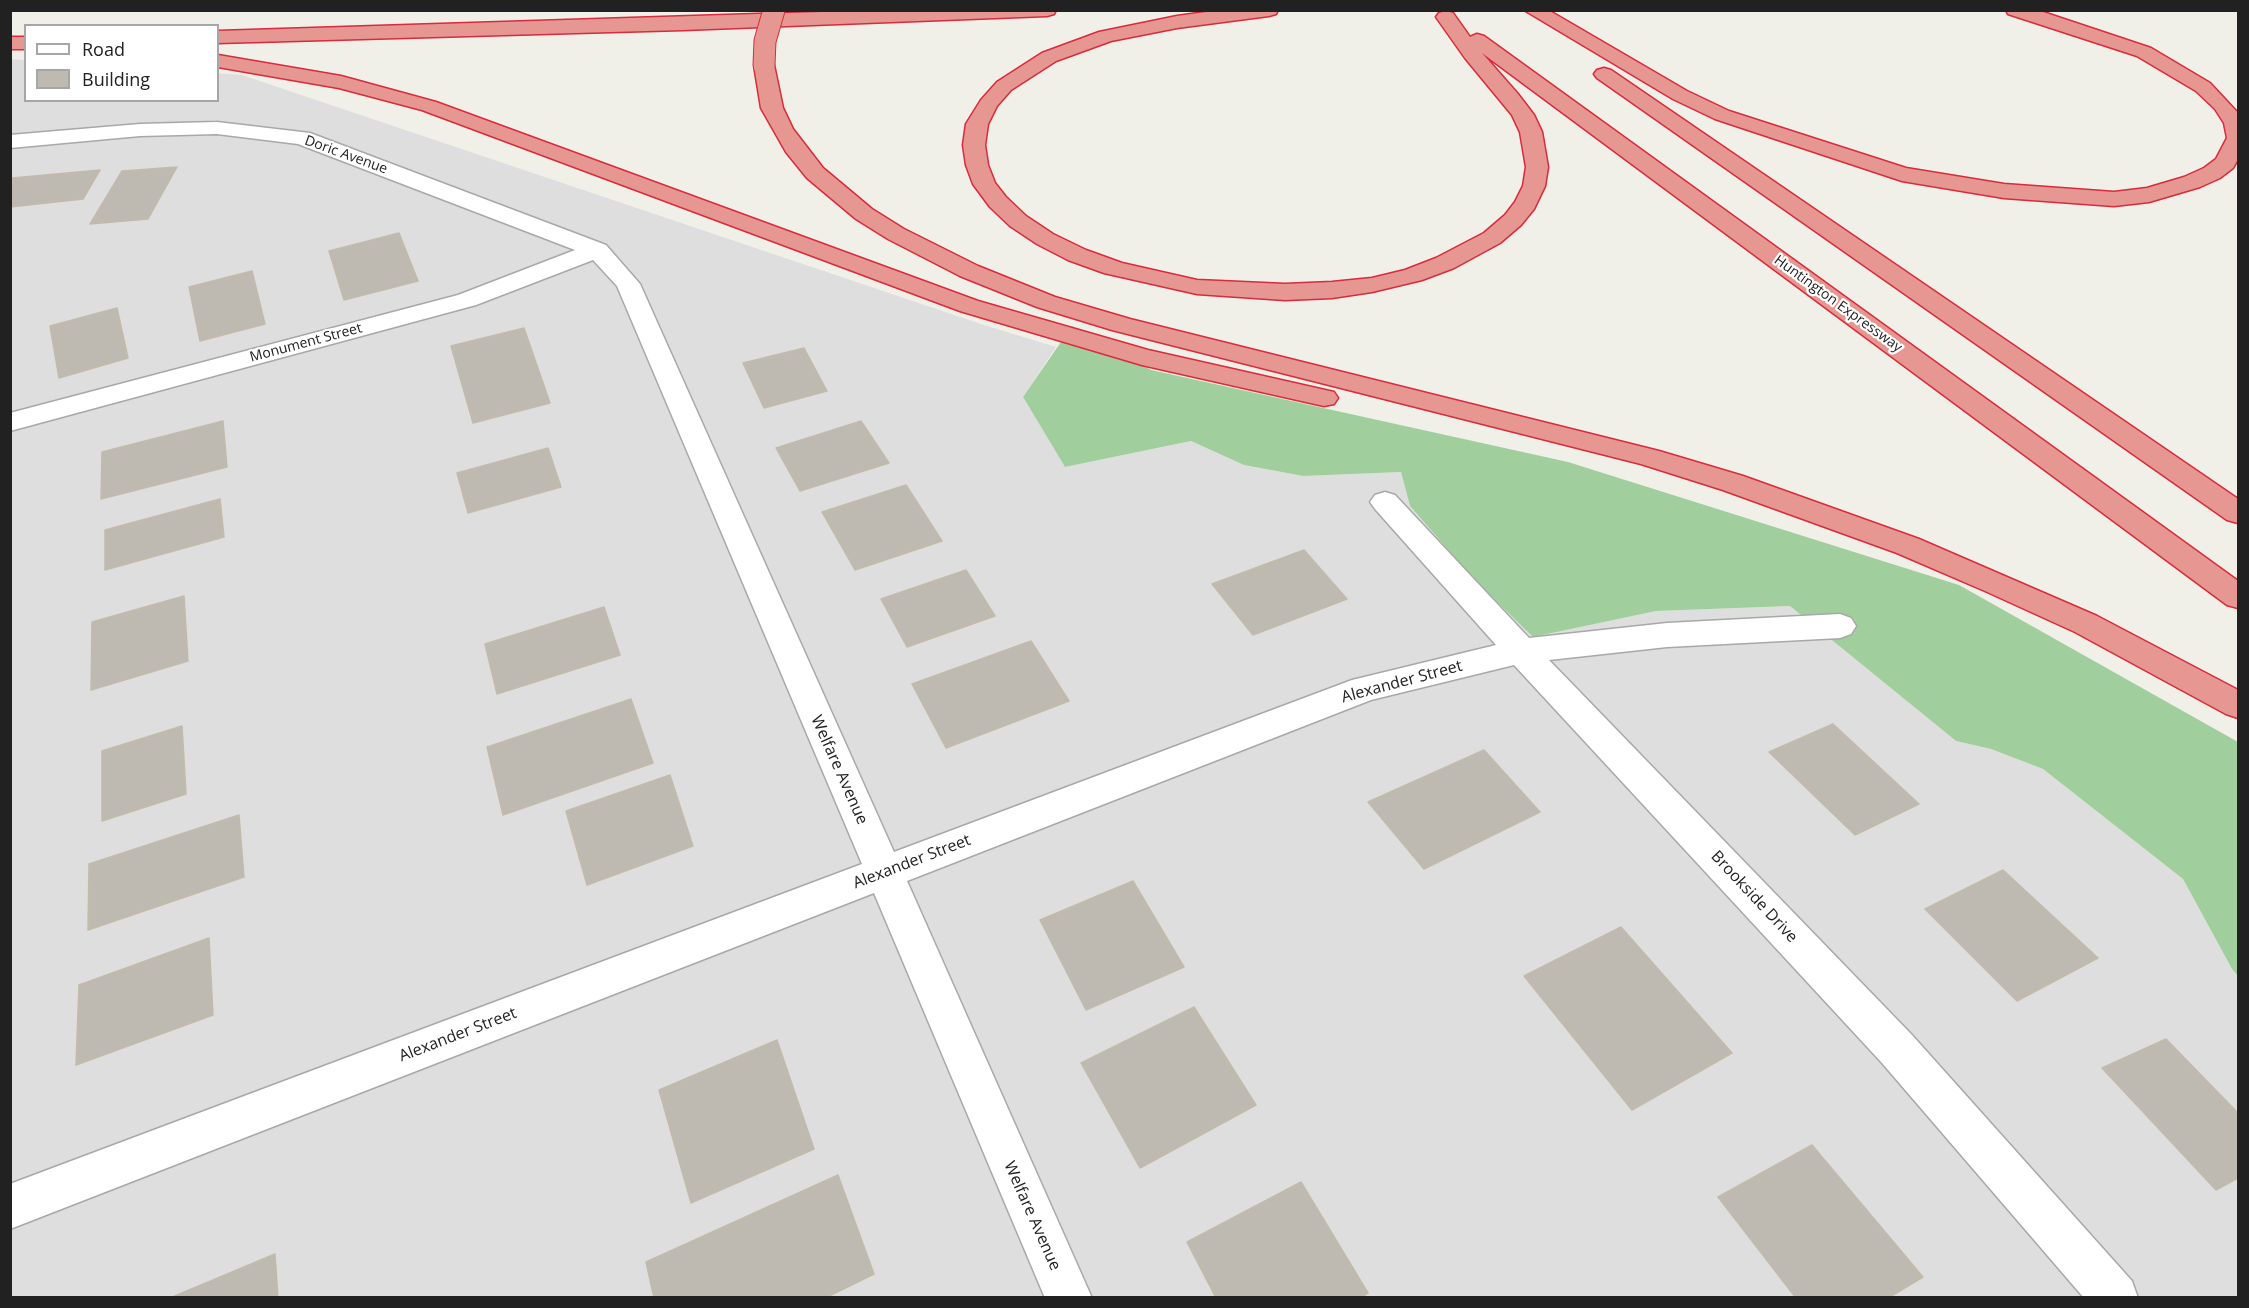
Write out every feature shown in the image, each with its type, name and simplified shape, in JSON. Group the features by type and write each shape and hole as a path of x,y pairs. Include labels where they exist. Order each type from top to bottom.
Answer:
{"highway":[{"path":"774,10 765,41 764,65 772,108 797,152 815,173 864,214 896,234 969,271 1046,302 1121,325 1649,457 1744,486 1908,546 2086,624 2238,705"},
{"path":"219,37 661,25 1047,10"},
{"path":"1269,10 1177,22 1106,36 1049,57 1026,70 988,104 977,124 974,145 977,165 984,184 1012,215 1045,239 1086,258 1155,279 1230,290 1285,292 1372,285 1434,267 1471,251 1492,238 1513,220 1526,204 1534,186 1537,167 1531,132 1522,115 1511,98 1472,54 1441,13"},
{"path":"1513,10 2238,513"},
{"path":"1533,10 1680,95 1722,115 1902,174 2004,191 2114,199 2149,195 2193,182 2212,173 2225,162 2238,138 2235,123 2222,105 2203,87 2144,52 2014,10"},
{"name":"Huntington Expressway","path":"1441,13 2238,597"},
{"path":"219,61 341,82 429,106 890,279 969,306 1142,357 1338,401 1649,457"}],"street":[{"name":"Doric Avenue","path":"10,142 140,130 217,128 302,138 597,250"},
{"name":"Monument Street","path":"10,422 467,300 597,250"},
{"name":"Welfare Avenue","path":"597,250 628,284 1069,1298"},
{"name":"Brookside Drive","path":"1385,502 1521,651 1897,1049 2115,1298"},
{"name":"Alexander Street","path":"10,1207 1364,689 1521,651 1667,635 1840,626"}],"shaded area":[{"path":"10,59 24,60 24,102 219,102 219,73 242,75 984,325 1056,347 1023,397 1065,467 1191,441 1244,465 1303,476 1401,472 1410,506 1533,637 1656,611 1790,606 1956,741 1991,749 2043,769 2183,879 2238,976 2238,1297 11,1297"}],"green space":[{"path":"1072,326 1151,370 1568,462 1959,585 2238,742 2238,976 2183,879 2043,769 1991,749 1956,741 1790,606 1656,611 1533,637 1474,579 1410,506 1401,472 1303,476 1244,465 1191,441 1065,467 1023,397"}],"building":[{"path":"177,167 148,219 90,224 122,171"},
{"path":"100,170 83,199 10,207 12,178"},
{"path":"399,233 418,281 344,300 329,251"},
{"path":"252,271 265,324 200,341 189,287"},
{"path":"117,308 128,358 59,378 50,326"},
{"path":"524,328 550,403 473,423 451,346"},
{"path":"804,348 827,391 764,408 743,363"},
{"path":"223,421 227,467 101,499 102,452"},
{"path":"861,421 889,463 800,491 776,448"},
{"path":"548,448 561,487 468,513 457,473"},
{"path":"906,485 942,541 855,570 822,512"},
{"path":"220,499 224,537 105,570 105,530"},
{"path":"1304,550 1347,599 1253,635 1212,584"},
{"path":"966,570 995,616 907,647 881,599"},
{"path":"184,596 188,661 91,690 92,622"},
{"path":"604,607 620,655 497,694 485,644"},
{"path":"1031,641 1069,701 946,748 912,684"},
{"path":"631,699 653,763 503,815 487,747"},
{"path":"1833,724 1919,804 1855,835 1769,752"},
{"path":"182,726 186,794 102,821 102,751"},
{"path":"1484,750 1540,812 1424,869 1368,802"},
{"path":"670,775 693,846 587,885 566,811"},
{"path":"239,815 244,877 88,930 89,864"},
{"path":"2003,870 2098,958 2017,1001 1925,909"},
{"path":"1133,881 1184,967 1086,1010 1040,920"},
{"path":"1621,927 1732,1053 1632,1110 1524,976"},
{"path":"209,938 213,1015 76,1065 79,985"},
{"path":"1194,1007 1256,1105 1140,1168 1081,1063"},
{"path":"2166,1039 2238,1113 2238,1178 2216,1190 2102,1068"},
{"path":"777,1040 814,1149 691,1203 659,1090"},
{"path":"1812,1145 1923,1277 1888,1298 1796,1298 1718,1197"},
{"path":"838,1175 874,1274 825,1298 654,1298 646,1262"},
{"path":"1301,1182 1368,1293 1360,1298 1216,1298 1187,1242"},
{"path":"275,1254 278,1298 170,1298"}]}
